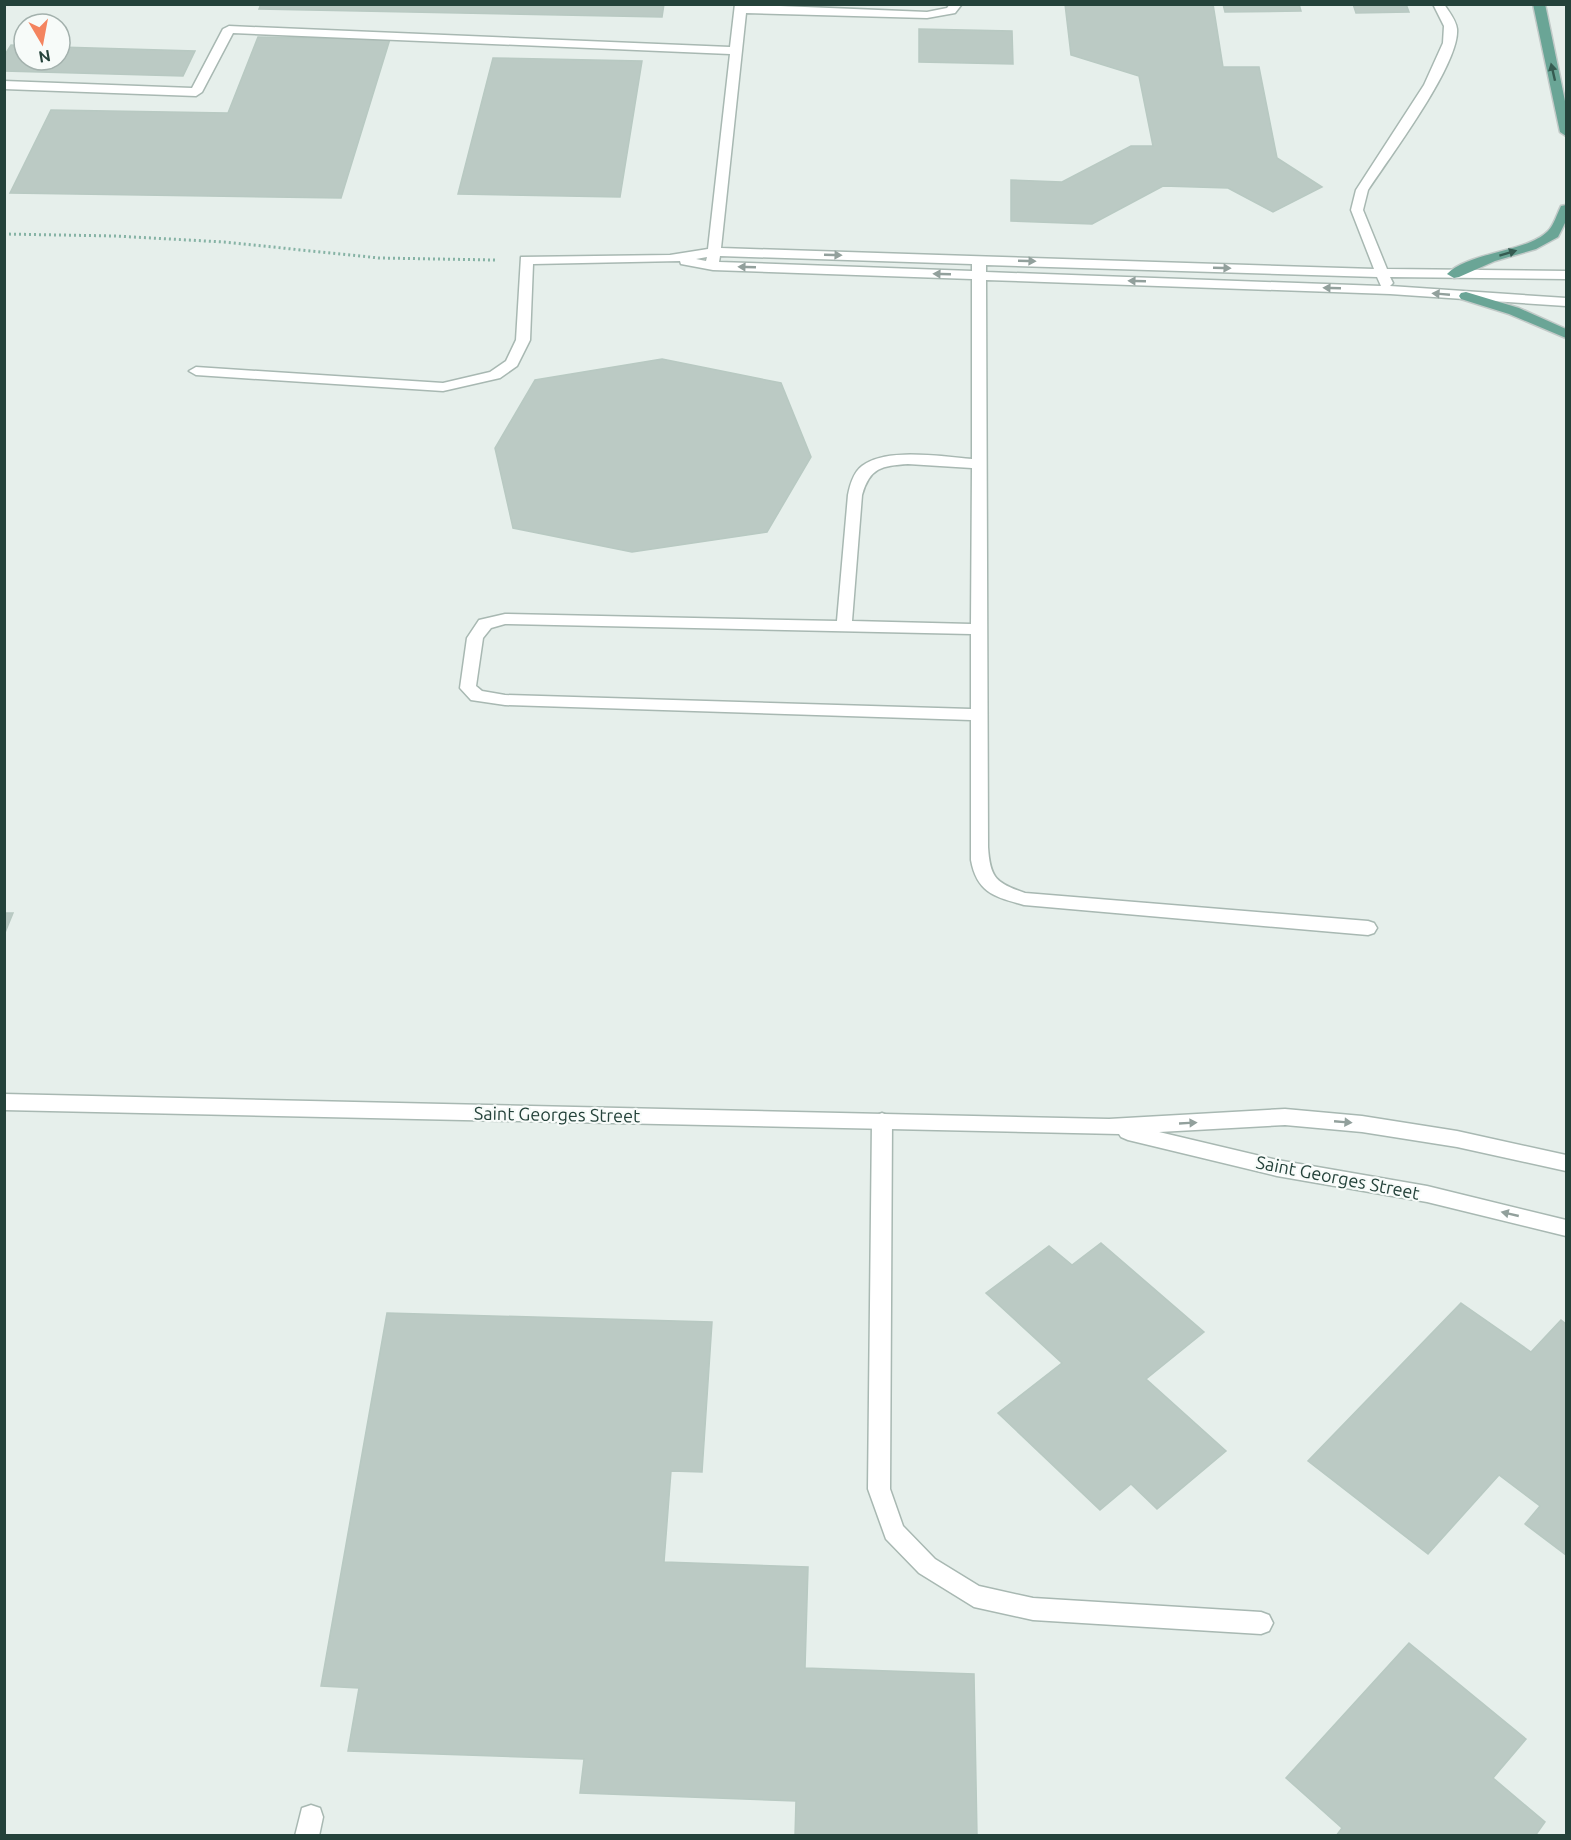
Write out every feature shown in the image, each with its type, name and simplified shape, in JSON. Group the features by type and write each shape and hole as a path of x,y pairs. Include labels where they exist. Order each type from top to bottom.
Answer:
{"main road":[{"path":"1539,4 1566,132"},
{"path":"1454,274 1490,258 1531,246 1553,234 1561,223 1566,208"},
{"path":"1466,296 1514,310 1566,334"}],"street":[{"path":"713,266 740,7 927,15 951,11 957,4"},
{"path":"1390,290 1381,273 1357,210 1362,190 1433,79 1450,46 1452,30 1438,4"},
{"path":"4,85 196,92 229,29 737,51"},
{"path":"196,371 443,387 495,375 512,363 523,340 526,260 670,259 714,252 1566,302"},
{"path":"670,259 713,266 1566,275"},
{"path":"979,268 980,869 986,882 995,890 1024,899 1368,928"},
{"path":"844,626 855,495 860,477 871,467 906,460 979,464"},
{"path":"980,629 505,619 485,624 475,638 468,688 477,696 505,700 980,715"},
{"name":"Saint Georges Street","path":"4,1102 1109,1127 1285,1118 1362,1124 1447,1137 1566,1162"},
{"path":"882,1121 879,1488 894,1532 927,1566 974,1596 1033,1609 1261,1623"},
{"name":"Saint Georges Street","path":"1109,1127 1277,1168 1427,1194 1566,1228"}],"path":[{"path":"4,234 115,236 224,242 379,258 526,260"}],"building":[{"path":"261,4 664,4 662,17 259,9"},
{"path":"1065,4 1213,4 1223,67 1259,67 1277,158 1322,187 1273,212 1228,188 1163,186 1092,224 1011,221 1011,180 1062,182 1131,146 1153,146 1139,76 1071,55"},
{"path":"1223,4 1299,4 1301,11 1225,12"},
{"path":"1353,4 1406,4 1409,12 1356,13"},
{"path":"919,29 1012,31 1013,64 919,62"},
{"path":"258,37 390,39 341,198 10,193 51,110 228,113"},
{"path":"12,45 12,71 4,71 4,56"},
{"path":"72,47 195,51 183,76 40,72 72,72"},
{"path":"493,58 642,61 620,197 458,194"},
{"path":"662,359 781,383 811,457 767,532 632,552 513,528 495,448 535,380"},
{"path":"4,913 13,913 4,935"},
{"path":"1101,1243 1204,1332 1146,1379 1226,1451 1157,1509 1131,1484 1100,1510 998,1413 1062,1363 986,1293 1049,1246 1072,1265"},
{"path":"1461,1303 1531,1352 1561,1320 1566,1324 1566,1555 1525,1524 1540,1506 1499,1475 1428,1554 1308,1461"},
{"path":"387,1313 712,1322 702,1472 671,1471 664,1562 808,1567 805,1668 974,1674 977,1836 795,1836 796,1801 580,1793 584,1759 348,1751 359,1688 321,1686"},
{"path":"1409,1643 1526,1739 1493,1778 1545,1822 1535,1836 1336,1836 1342,1828 1286,1778"}]}
